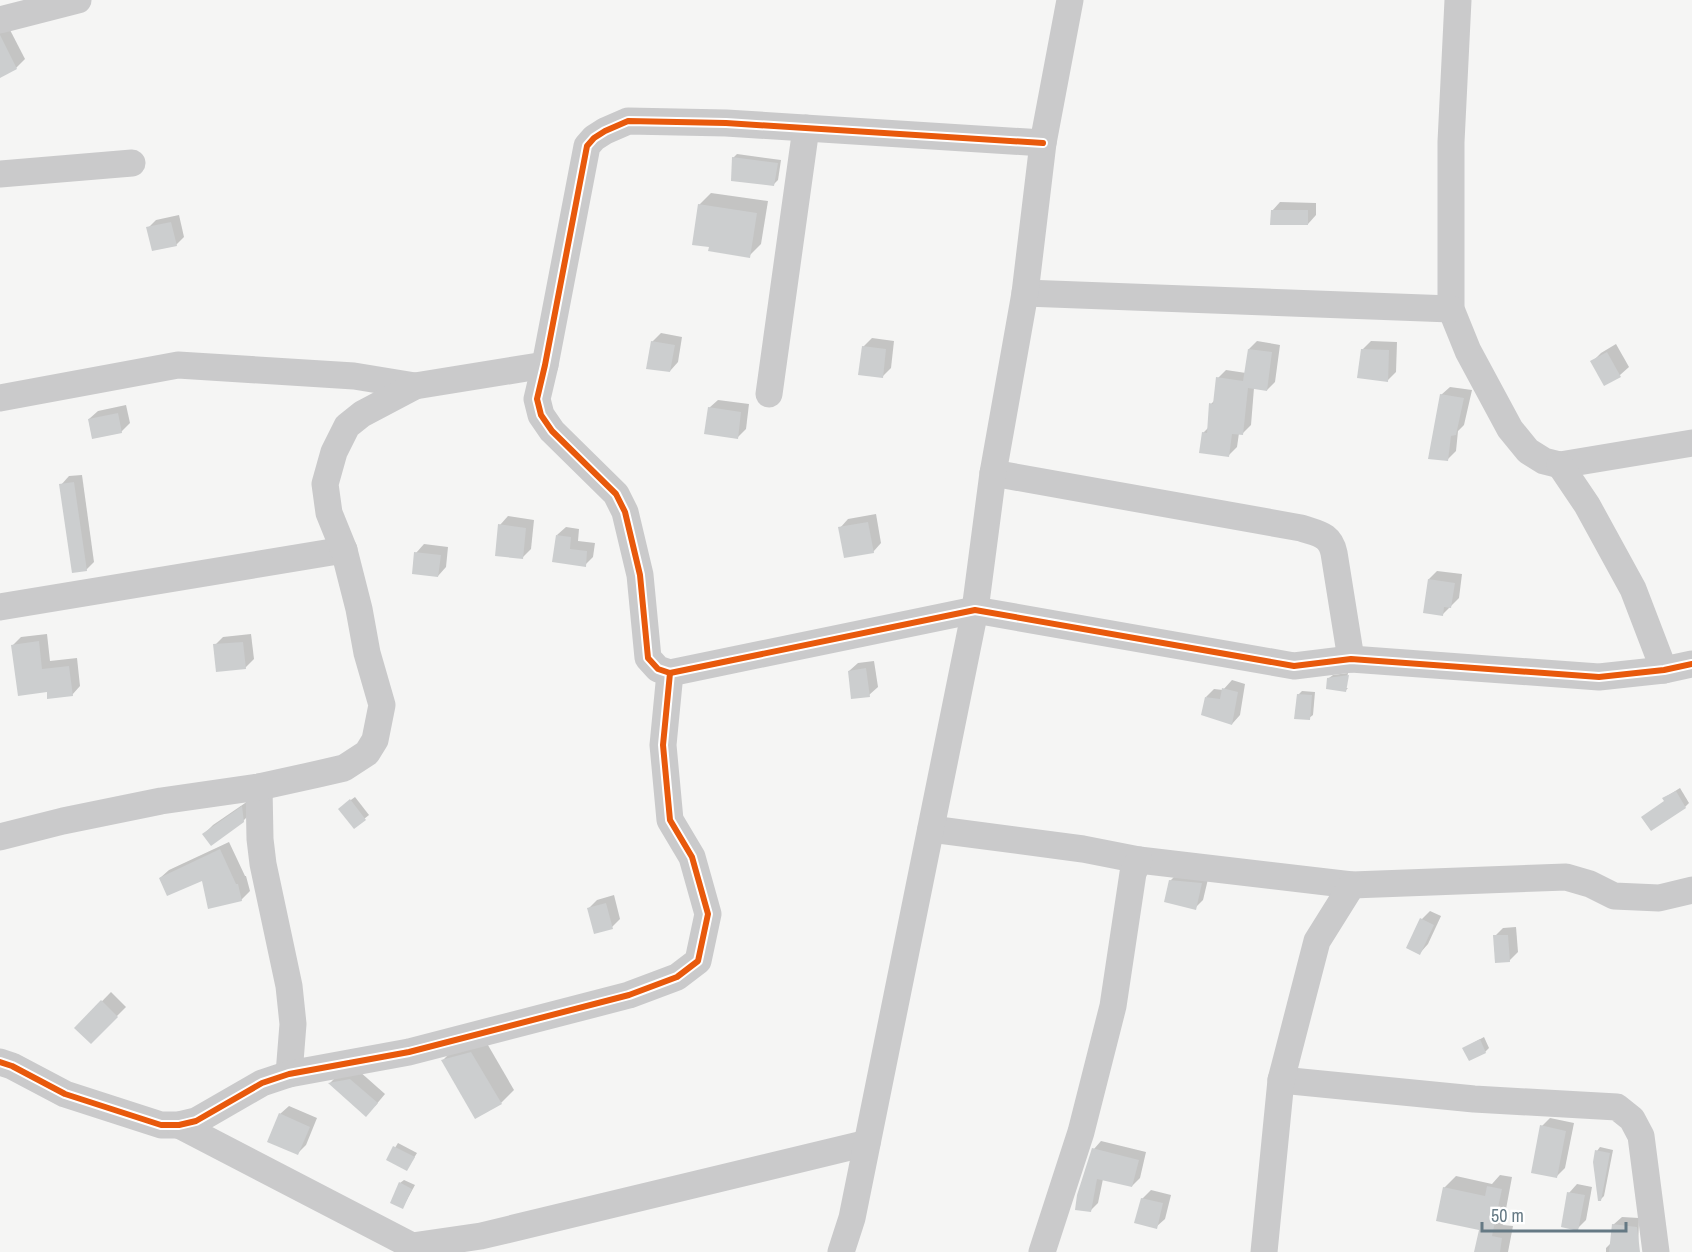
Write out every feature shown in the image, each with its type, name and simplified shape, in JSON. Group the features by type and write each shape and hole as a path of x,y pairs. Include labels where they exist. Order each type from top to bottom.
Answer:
{"street":[{"path":"0,20 78,0"},
{"path":"841,1252 852,1218 975,610 993,473 1025,293 1043,143 1070,0"},
{"path":"1458,0 1451,142 1451,309 1467,351 1510,429 1528,451 1544,461 1560,465 1692,443"},
{"path":"1043,143 726,123 628,121 605,131 594,138 587,147 537,399 541,415 552,431 616,494 625,512 640,575 648,658 658,669 670,673 975,610 1294,666 1351,659 1599,677 1664,670 1692,664"},
{"path":"769,394 806,128"},
{"path":"0,174 132,163"},
{"path":"1025,293 1451,309"},
{"path":"0,398 178,365 354,376 415,386 545,365"},
{"path":"0,837 63,821 161,801 259,788 344,768 367,753 375,740 382,705 344,550 329,513 325,484 334,452 347,426 362,414 415,386"},
{"path":"1560,465 1587,505 1633,589 1664,670"},
{"path":"993,473 1301,528 1327,538 1332,542 1351,659"},
{"path":"0,607 344,550"},
{"path":"0,1062 64,1094 161,1125 179,1125 196,1121 262,1083 289,1074 409,1052 629,995 677,977 698,961 708,914 692,857 670,820 663,745 670,673"},
{"path":"259,788 262,864 289,986 293,1024 289,1074"},
{"path":"931,829 1083,849 1139,860 1352,885 1566,877 1590,884 1614,896 1659,898 1692,890"},
{"path":"1042,1252 1081,1132 1113,1006 1133,873 1139,860"},
{"path":"1264,1252 1281,1080 1317,941 1352,885"},
{"path":"1281,1080 1474,1099 1617,1107 1632,1119 1641,1136 1656,1252"},
{"path":"179,1125 412,1246 475,1244 867,1143"}],"building":[{"path":"0,35 17,69 0,78"},
{"path":"732,157 778,163 774,186 731,181"},
{"path":"698,204 757,213 750,258 708,251 709,247 692,245"},
{"path":"1271,210 1308,210 1308,225 1270,225"},
{"path":"171,222 177,246 152,251 146,227"},
{"path":"651,341 675,345 670,372 646,369"},
{"path":"862,346 886,349 883,378 858,375"},
{"path":"1248,349 1272,352 1267,391 1248,388 1243,435 1232,434 1229,457 1199,453 1202,432 1207,433 1209,403 1213,404 1216,377 1243,381"},
{"path":"1361,349 1389,350 1388,382 1357,378"},
{"path":"1607,352 1621,377 1604,386 1590,361"},
{"path":"1440,394 1464,398 1456,435 1451,436 1448,461 1428,459"},
{"path":"708,407 741,412 738,439 704,434"},
{"path":"118,413 122,433 92,439 88,419"},
{"path":"74,482 87,571 72,573 59,484"},
{"path":"868,522 874,553 844,558 838,527"},
{"path":"498,524 526,528 523,559 495,556"},
{"path":"556,535 571,537 570,549 587,551 586,567 552,562"},
{"path":"414,552 441,555 438,577 412,574"},
{"path":"1428,579 1455,583 1451,608 1444,607 1443,616 1423,613"},
{"path":"39,641 42,669 69,666 73,696 47,699 47,692 18,696 11,645"},
{"path":"243,642 246,669 216,672 213,644"},
{"path":"866,668 870,697 851,699 848,671"},
{"path":"1349,675 1346,692 1326,689 1327,678"},
{"path":"1222,688 1238,692 1232,725 1201,715 1205,697 1220,699"},
{"path":"1297,694 1312,695 1310,720 1294,719"},
{"path":"1676,791 1686,808 1651,831 1641,817 1664,801 1662,798"},
{"path":"350,799 366,820 354,829 338,809"},
{"path":"242,806 244,822 211,846 202,834"},
{"path":"220,849 238,884 242,901 208,909 202,881 167,896 159,878"},
{"path":"1169,880 1202,883 1196,910 1164,902"},
{"path":"606,903 613,929 594,934 587,908"},
{"path":"1420,918 1434,925 1420,955 1406,948"},
{"path":"1493,935 1508,935 1510,962 1495,963"},
{"path":"101,1000 118,1017 91,1044 74,1028"},
{"path":"1480,1039 1486,1053 1469,1061 1462,1048"},
{"path":"471,1052 502,1104 475,1119 441,1060"},
{"path":"350,1079 378,1103 366,1117 328,1083"},
{"path":"279,1113 310,1127 298,1155 267,1142"},
{"path":"1540,1125 1566,1131 1557,1178 1531,1173"},
{"path":"393,1146 415,1157 407,1171 386,1160"},
{"path":"1092,1148 1139,1160 1132,1187 1097,1179 1091,1212 1075,1210 1077,1195"},
{"path":"1595,1150 1610,1153 1601,1201 1598,1201 1593,1162"},
{"path":"399,1182 412,1189 403,1209 390,1203"},
{"path":"1487,1186 1502,1189 1492,1236 1502,1238 1500,1252 1474,1252 1479,1230 1436,1221 1443,1187 1485,1196"},
{"path":"1567,1192 1585,1195 1578,1231 1561,1227"},
{"path":"1141,1198 1163,1203 1157,1229 1134,1223"},
{"path":"1612,1224 1637,1227 1640,1252 1609,1252"}],"cycle path":[{"path":"1043,143 726,123 628,121 605,131 587,146 537,399 541,415 552,431 616,494 625,512 640,575 648,658 658,669 670,673 975,610 1294,666 1351,659 1599,677 1664,670 1692,664"},
{"path":"0,1062 65,1094 161,1125 179,1125 196,1121 262,1083 289,1074 409,1052 629,995 677,977 698,961 708,914 692,857 670,820 663,745 670,673"}]}
